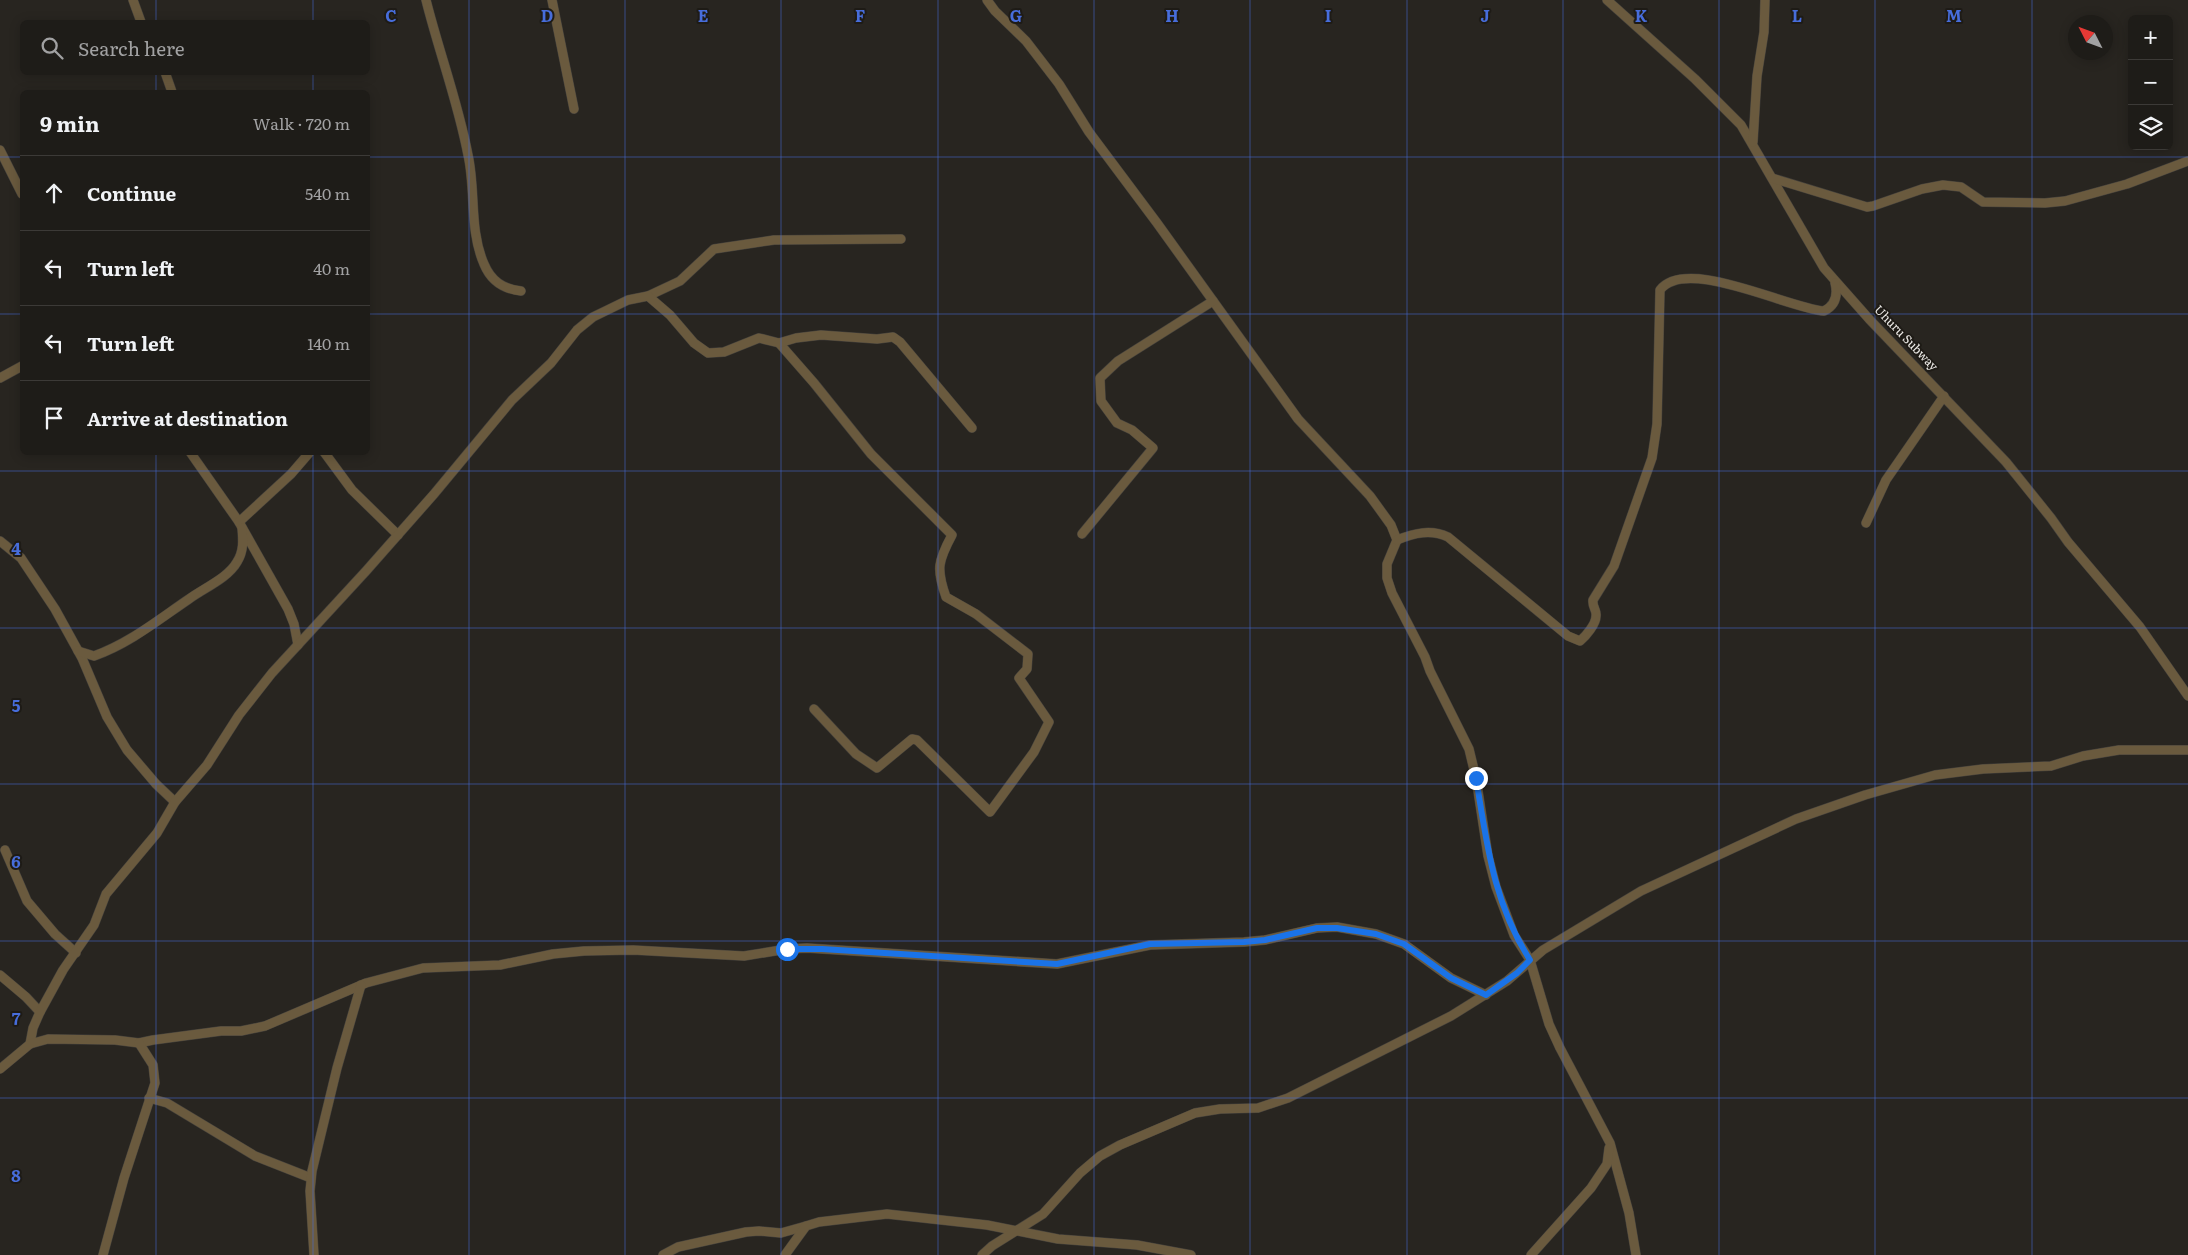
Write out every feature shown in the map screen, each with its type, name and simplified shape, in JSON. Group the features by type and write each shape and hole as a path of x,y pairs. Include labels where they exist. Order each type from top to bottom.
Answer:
{"street":[{"path":"133,0 140,20"},
{"path":"426,0 468,154 475,227 483,263 493,279 501,285 506,288 522,291"},
{"path":"552,0 574,109"},
{"path":"987,0 995,11 1026,41 1059,84 1089,132 1298,419 1370,496 1391,525 1397,540 1387,564 1387,578 1392,593 1469,749 1476,778 1488,856 1496,887 1514,935 1530,960 1549,1024 1556,1040 1578,1086 1610,1144 1629,1213 1636,1255"},
{"name":"Uhuru Subway","path":"1607,0 1730,112 1753,142 1815,254 1834,280 2006,462 2068,542 2125,607 2188,696"},
{"path":"1753,142 1756,84 1764,32 1765,0"},
{"path":"166,75 171,90"},
{"path":"0,150 20,190"},
{"path":"1772,178 1866,207 1922,189 1943,185 1960,187 1983,202 2045,203 2065,201 2127,184 2188,161"},
{"path":"30,1044 33,1028 40,1012 63,970 94,925 106,894 157,834 175,802 207,765 254,695 398,535 501,412 551,364 577,330 593,317 628,300 648,296 680,281 714,249 774,240 901,240"},
{"path":"1397,540 1416,533 1428,532 1448,537 1568,636 1580,641 1596,619 1597,615 1593,607 1593,600 1614,566 1652,458 1657,424 1660,290 1672,280 1695,278 1728,285 1824,312 1830,308 1836,297 1837,292 1834,280"},
{"path":"648,296 670,315 694,344 708,353 724,352 759,338 780,343 802,337 828,335 877,339 893,337 900,342 972,428"},
{"path":"1082,534 1153,448 1132,430 1117,423 1101,401 1100,378 1118,361 1213,301"},
{"path":"780,343 814,382 871,454 952,535 943,552 938,575 946,597 976,614 1028,654 1027,669 1018,678 1049,722 1034,752 990,812 917,740 912,739 877,768 856,754 814,709"},
{"path":"0,378 20,367"},
{"path":"1866,523 1886,480 1944,396"},
{"path":"192,455 241,525 288,609 298,644"},
{"path":"78,650 94,656 126,641 150,628 222,576 236,564 241,554 241,525 307,455"},
{"path":"326,455 352,490 398,535"},
{"path":"0,541 21,558 55,609 78,650 96,694 123,744 141,768 175,802"},
{"path":"982,1255 992,1246 1043,1214 1080,1173 1100,1156 1163,1125 1195,1113 1220,1109 1258,1108 1280,1101 1451,1016 1486,995 1554,943 1590,924 1640,891 1796,818 1926,777 1961,771 2051,766 2083,756 2119,750 2186,751"},
{"path":"6,850 27,901 55,934 76,953"},
{"path":"33,1028 35,1036 38,1038 115,1040 139,1043 221,1031 242,1031 265,1026 361,985 423,968 500,965 553,954 606,950 744,956 787,949 808,948 1057,964 1150,944 1265,940 1327,927 1376,934 1404,944 1451,978 1486,995"},
{"path":"0,975 26,997 40,1012"},
{"path":"314,1255 311,1178 337,1068 361,985"},
{"path":"0,1069 30,1044 48,1039"},
{"path":"103,1255 155,1083 154,1065 139,1043"},
{"path":"149,1098 166,1103 255,1156 311,1178"},
{"path":"1531,1255 1591,1188 1607,1164 1610,1144"},
{"path":"663,1255 678,1247 746,1232 781,1233 819,1222 887,1214 980,1224 1058,1238 1138,1245 1190,1255"},
{"path":"785,1255 806,1226"}],"route":[{"path":"787,949 808,948 1057,964 1150,944 1265,940 1327,927 1376,934 1404,944 1451,978 1486,995 1507,981 1530,960 1514,935 1496,887 1488,856 1476,778"}]}
